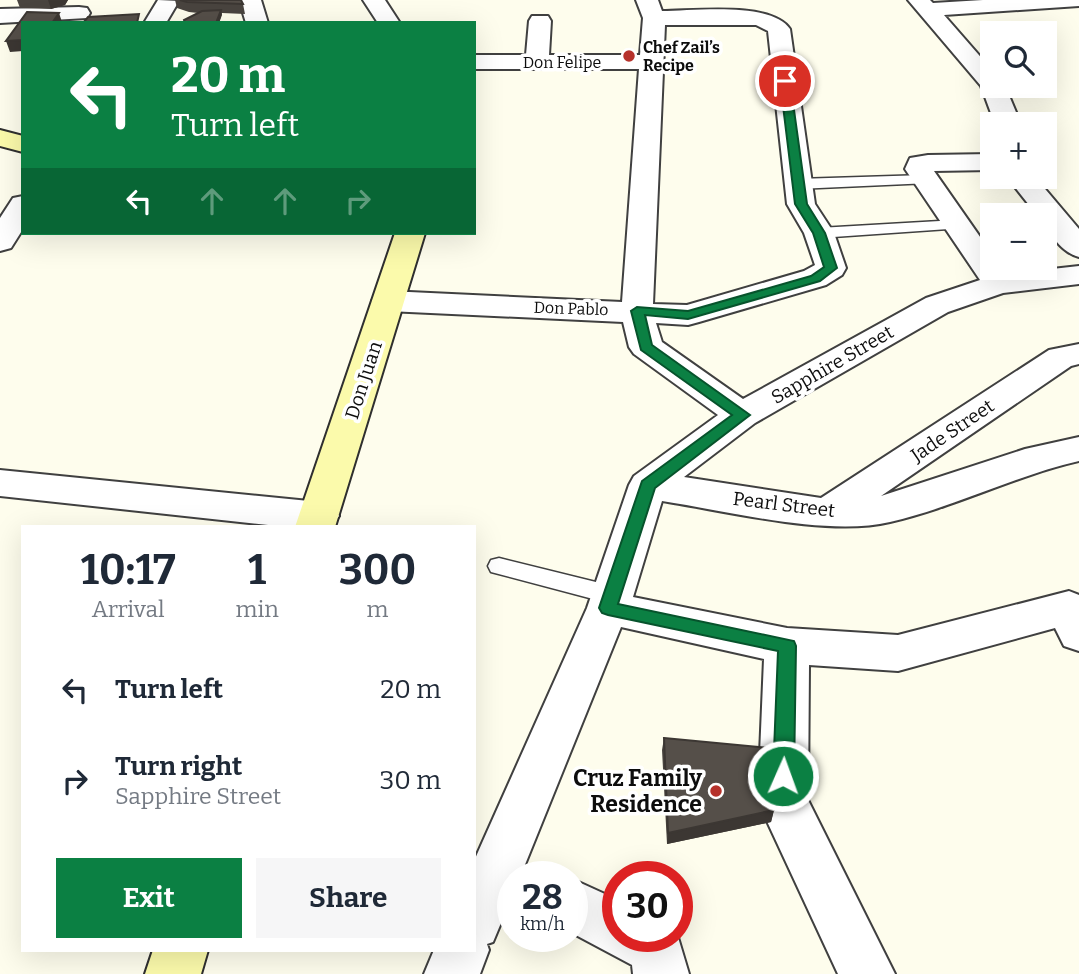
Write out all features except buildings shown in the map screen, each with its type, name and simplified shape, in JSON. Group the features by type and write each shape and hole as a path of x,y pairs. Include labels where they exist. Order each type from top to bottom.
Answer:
{"street":[{"path":"250,0 256,21"},
{"path":"374,0 388,21"},
{"path":"156,21 168,1"},
{"path":"924,5 1074,5"},
{"path":"924,5 980,70"},
{"path":"645,6 650,62 637,311 646,347 742,415"},
{"name":"Don Pablo","path":"388,300 688,315 816,278 831,268 819,233 801,204 779,29 772,22 757,18 645,6"},
{"path":"0,16 80,12"},
{"path":"537,62 540,21"},
{"name":"Don Felipe","path":"476,62 650,62"},
{"path":"0,138 21,143"},
{"path":"980,162 920,164 925,180 998,284"},
{"path":"1031,189 1079,248"},
{"path":"0,242 21,207"},
{"name":"Don Juan","path":"317,522 409,235"},
{"name":"Sapphire Street","path":"648,485 742,415 937,305 998,284 1079,275"},
{"name":"Jade Street","path":"828,513 1061,357 1079,354"},
{"name":"Pearl Street","path":"648,485 828,513 888,509 1038,458 1079,449"},
{"path":"0,483 317,522"},
{"path":"512,861 610,602 648,485"},
{"path":"610,602 787,646 898,653 1069,608 1079,634"},
{"path":"787,646 783,802 867,974"},
{"path":"476,920 497,888"},
{"path":"173,974 180,952"},
{"path":"452,974 461,952"},
{"path":"657,952 661,974"}],"lane":[{"path":"797,184 925,180"},
{"path":"819,233 957,225"},
{"path":"499,566 610,602"}],"place":[{"name":"Chef Zail’s Recipe","path":"629,56"},
{"name":"Cruz Family Residence","path":"716,791"}],"route":[{"path":"783,776 787,646 608,608 648,485 742,415 646,347 637,311 688,315 816,278 831,268 819,233 801,204 785,81"}]}
